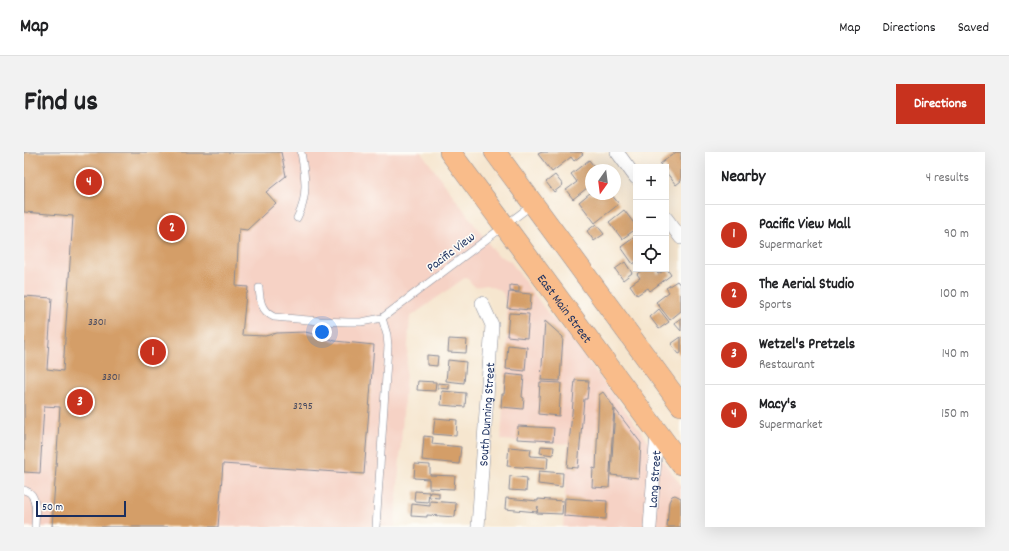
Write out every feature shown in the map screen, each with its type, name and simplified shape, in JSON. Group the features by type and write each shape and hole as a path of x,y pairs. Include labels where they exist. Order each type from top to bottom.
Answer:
{"main road":[{"name":"East Main Street","path":"450,152 681,464"},
{"path":"495,152 681,404"}],"street":[{"path":"617,152 633,174"},
{"path":"669,222 681,238"},
{"name":"South Dunning Street","path":"478,527 492,325 482,303"},
{"name":"Lang Street","path":"650,527 657,432"}],"lane":[{"path":"297,218 302,210 305,189 304,166 301,152"},
{"name":"Pacific View","path":"382,318 533,204"},
{"path":"259,288 261,304 264,310 269,315 274,317 348,322 361,322 382,318 387,335 388,346 376,527"},
{"path":"24,490 31,494 34,500 36,513 35,527"}],"shaded area":[{"path":"24,152 421,152 497,255 510,261 547,312 576,345 681,485 681,527 563,527 568,444 501,440 508,326 506,303 503,293 497,289 486,285 475,287 466,277 410,317 395,527 24,527"}],"building":[{"path":"24,152 281,152 286,176 266,192 276,203 247,230 239,229 236,286 248,287 242,335 265,336 277,333 305,332 335,341 374,345 364,474 223,464 218,527 52,527 60,407 44,406 40,473 24,472 24,296 52,298 47,369 63,371 73,216 24,212"},
{"path":"542,152 581,152 583,154 574,161 571,157 552,172 538,154"},
{"path":"676,152 681,152 681,181 676,185 669,176 669,164 660,164"},
{"path":"589,160 592,164 585,164 585,190 573,199 566,190 577,182 571,174"},
{"path":"555,175 563,185 554,192 546,182"},
{"path":"585,197 585,200 616,200 619,204 595,223 579,202"},
{"path":"624,210 633,222 633,231 622,239 609,222"},
{"path":"596,224 604,234 594,241 587,231"},
{"path":"633,238 633,264 621,247"},
{"path":"625,262 632,273 623,280 615,269"},
{"path":"639,272 657,272 658,274 662,272 669,272 671,275 650,291 648,288 637,295 630,285 640,278 637,274"},
{"path":"677,281 681,286 681,311 670,320 656,302 669,292 666,288"},
{"path":"510,285 519,286 519,292 510,291"},
{"path":"509,292 531,294 530,310 507,308"},
{"path":"659,309 669,322 659,329 650,317"},
{"path":"509,313 529,314 527,338 507,336"},
{"path":"681,318 681,331 674,323"},
{"path":"545,321 563,337 560,381 541,380"},
{"path":"681,337 681,353 679,354 671,344"},
{"path":"449,339 467,340 466,353 448,352"},
{"path":"508,345 527,347 525,371 506,369"},
{"path":"427,355 438,356 437,366 427,365"},
{"path":"448,360 466,362 464,383 446,381"},
{"path":"506,374 524,376 522,397 524,398 523,409 501,407"},
{"path":"575,380 589,381 587,399 584,399 578,468 567,467"},
{"path":"418,381 436,382 435,391 417,390"},
{"path":"540,382 561,383 559,416 538,414"},
{"path":"438,383 449,384 449,389 438,388"},
{"path":"442,391 466,393 465,407 441,405"},
{"path":"603,392 614,407 609,488 592,487 593,468 596,469 599,395"},
{"path":"615,409 641,443 639,478 611,475"},
{"path":"435,418 457,420 456,436 433,434"},
{"path":"518,426 554,428 553,441 517,439"},
{"path":"424,436 433,437 432,444 461,447 459,464 422,460"},
{"path":"541,446 554,447 553,455 540,453"},
{"path":"509,447 531,449 530,456 548,457 547,469 507,466"},
{"path":"415,464 430,465 430,475 455,476 454,489 429,488 429,479 414,478"},
{"path":"539,471 563,473 562,487 538,484"},
{"path":"510,476 527,478 526,491 509,490"},
{"path":"415,491 429,492 428,502 414,501"},
{"path":"430,492 439,493 439,498 429,497"},
{"path":"675,495 681,498 681,527 667,527 669,502 672,496"},
{"path":"506,498 538,501 538,499 563,501 562,514 537,513 538,506 537,512 505,509"},
{"path":"565,498 607,501 606,519 564,516"},
{"path":"430,501 456,503 455,517 427,515 427,517 411,516 412,504 430,506"}],"place":[{"name":"Macy's","path":"89,182"},
{"name":"The Aerial Studio","path":"172,228"},
{"name":"Pacific View Mall","path":"153,352"},
{"name":"Wetzel's Pretzels","path":"80,402"}]}
